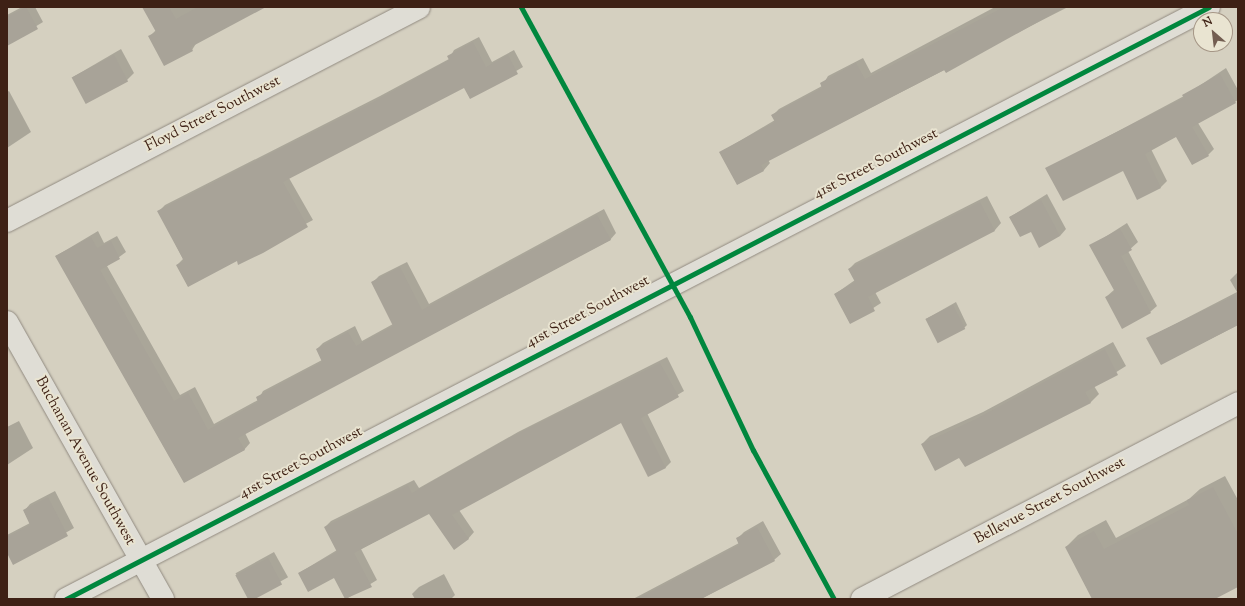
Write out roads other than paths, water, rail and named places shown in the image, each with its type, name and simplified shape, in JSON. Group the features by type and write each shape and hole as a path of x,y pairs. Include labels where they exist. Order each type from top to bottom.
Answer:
{"street":[{"name":"Floyd Street Southwest","path":"7,221 419,7"},
{"name":"41st Street Southwest","path":"66,599 1208,7"},
{"name":"Buchanan Avenue Southwest","path":"7,322 163,599"},
{"name":"Bellevue Street Southwest","path":"862,599 1238,403"}]}
